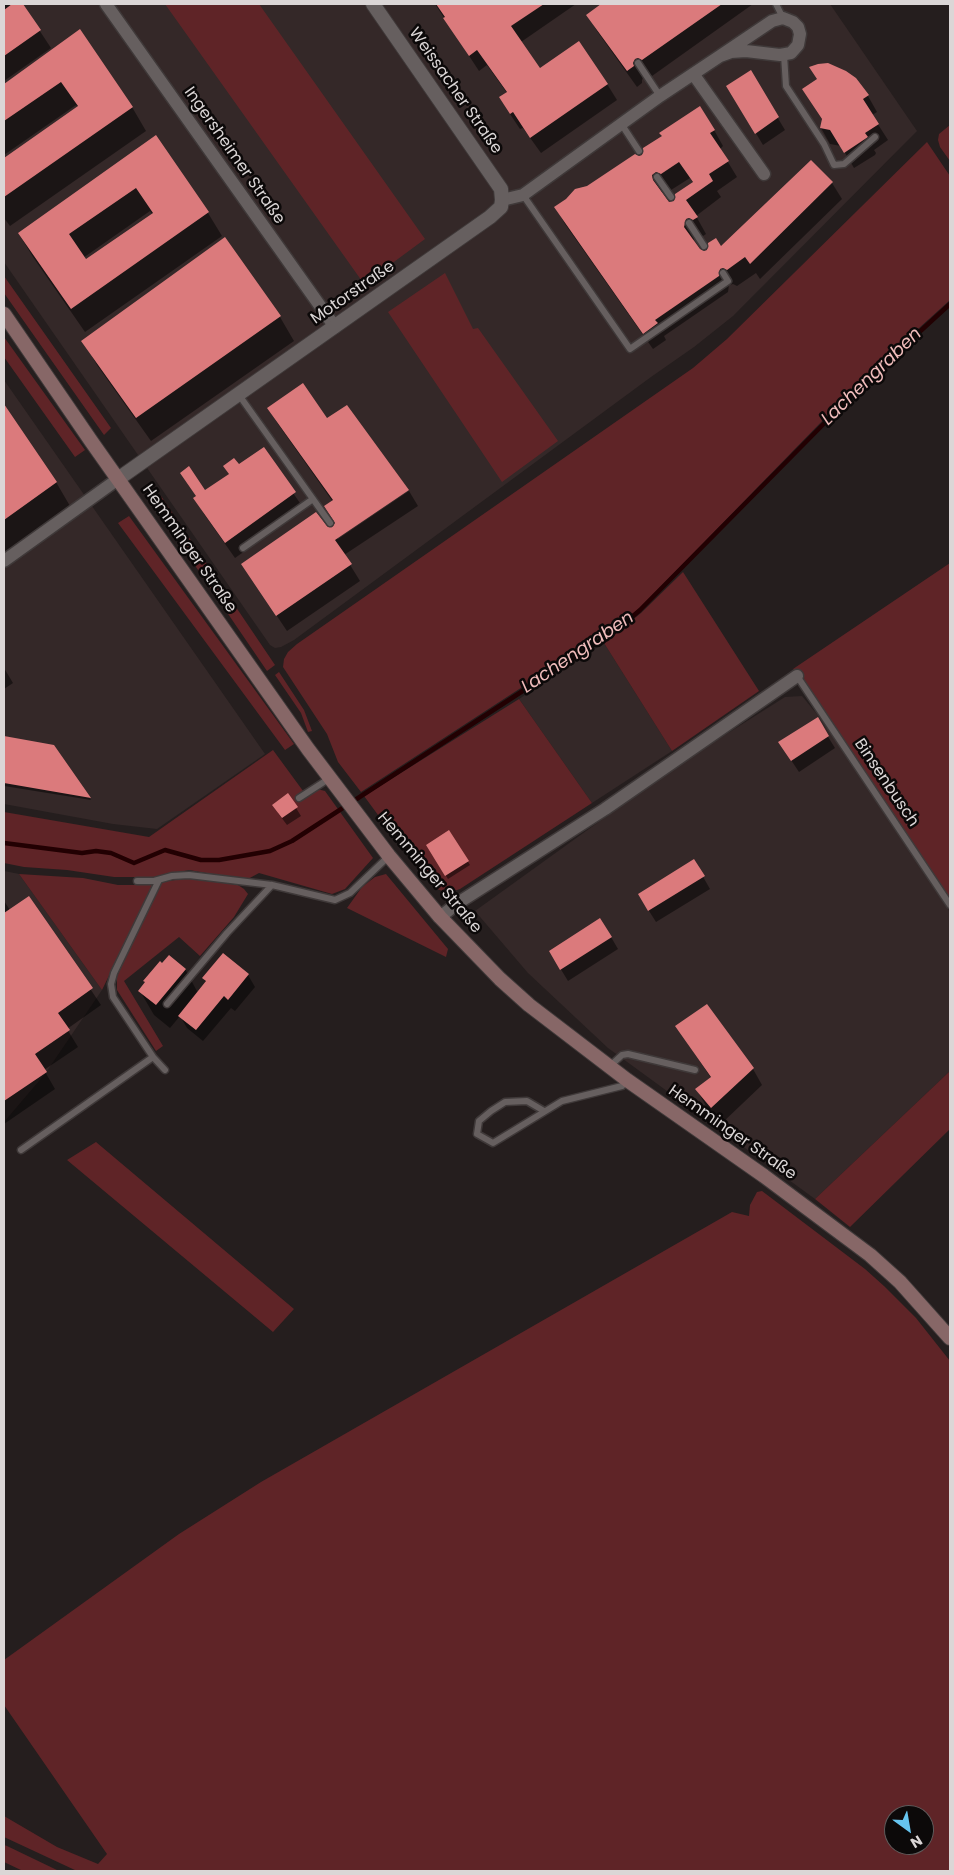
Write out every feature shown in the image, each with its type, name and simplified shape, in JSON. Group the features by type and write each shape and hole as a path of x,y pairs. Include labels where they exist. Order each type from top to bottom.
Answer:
{"main road":[{"name":"Hemminger Straße","path":"4,314 118,479 334,783 389,856 440,918 500,979 529,1005 627,1080 764,1176 870,1255 900,1282 950,1338"}],"street":[{"name":"Ingersheimer Straße","path":"106,4 336,327"},
{"name":"Weissacher Straße","path":"373,4 501,189 502,200"},
{"path":"502,200 523,195 660,96 694,75 720,56 772,20 783,18 790,20 796,24 799,31 800,38 794,51 784,55 746,51 731,52 720,56"},
{"path":"694,75 764,174"},
{"name":"Motorstraße","path":"4,561 490,217 501,207 502,200"},
{"path":"440,918 458,904 605,810 797,676"}],"lane":[{"path":"776,4 783,18"},
{"path":"784,55 786,86 824,144 834,165 844,164 875,136"},
{"path":"638,63 660,96"},
{"path":"622,125 639,151"},
{"path":"657,177 671,197"},
{"path":"523,195 630,349 728,281 723,273"},
{"path":"689,223 704,246"},
{"path":"239,395 330,524"},
{"path":"242,548 313,499"},
{"name":"Binsenbusch","path":"797,676 950,905"},
{"path":"299,798 334,783"},
{"path":"137,881 159,880 189,874 272,884 335,900 350,893 389,856"},
{"path":"159,880 114,973 111,984 113,997 153,1057 165,1070"},
{"path":"167,1004 227,933 272,884"},
{"path":"610,1067 622,1055 628,1054 695,1070"},
{"path":"21,1150 153,1057"},
{"path":"544,1111 528,1100 505,1102 490,1111 479,1121 476,1134 493,1143 562,1101 622,1086 627,1080"}],"shaded area":[{"path":"4,4 830,4 917,131 733,316 694,347 294,640 275,648 270,645 4,262"},
{"path":"165,4 259,4 425,239 364,284"},
{"path":"950,125 950,161 940,147 938,140 939,134"},
{"path":"927,142 950,176 950,300 866,376 639,609 616,626 361,792 338,762 327,734 283,667 284,659 288,652 693,368 727,339"},
{"path":"445,273 473,329 478,328 558,441 502,482 388,312"},
{"path":"4,276 111,428 104,435 4,293"},
{"path":"4,337 85,450 75,457 4,357"},
{"path":"4,380 265,754 157,829 113,824 4,804"},
{"path":"161,496 275,665 267,671 151,501"},
{"path":"129,516 294,744 285,750 118,523"},
{"path":"950,563 950,902 793,669"},
{"path":"683,572 759,691 672,751 604,643 641,613"},
{"path":"604,643 672,751 592,803 519,699"},
{"path":"279,672 304,710 312,731 308,732 301,713 275,675"},
{"path":"802,696 870,789 950,912 950,1071 815,1199 608,1048 528,973 475,911 679,764 785,697"},
{"path":"519,699 592,803 460,889 448,893 437,889 401,846 364,796"},
{"path":"273,750 306,795 317,789 325,791 373,858 345,889 332,894 259,873 246,880 189,870 156,877 114,877 4,863 4,812 149,837"},
{"path":"4,871 19,874 102,990 45,1074 4,1122"},
{"path":"19,874 83,878 118,885 153,885 102,990"},
{"path":"386,874 448,949 446,957 347,908 362,887 375,877"},
{"path":"189,878 238,885 248,894 234,917 200,956 179,937 124,981 163,1046 156,1051 117,990 117,976 161,882"},
{"path":"950,1071 950,1129 850,1227 815,1199"},
{"path":"96,1142 294,1309 273,1332 67,1160"},
{"path":"762,1191 865,1269 916,1318 950,1361 950,1871 77,1871 4,1837 4,1816 57,1847 98,1864 107,1854 4,1705 4,1660 179,1534 261,1482 732,1212 749,1216 750,1205 757,1192"},
{"path":"4,1845 59,1871 23,1871 4,1862"}],"building":[{"path":"12,4 23,4 41,30 4,56 4,10"},
{"path":"436,4 544,4 511,26 540,68 579,41 608,84 530,138 513,112 510,114 499,97 507,92 477,50 469,56 443,18 445,17"},
{"path":"601,4 722,4 642,60 635,59 634,66 627,71 586,15"},
{"path":"80,29 133,107 4,197 4,158 78,106 61,82 4,121 4,84"},
{"path":"828,63 856,78 869,95 863,99 879,124 865,133 868,137 844,153 830,130 820,128 822,119 802,89 817,79 809,67"},
{"path":"751,70 779,117 755,134 726,86"},
{"path":"700,106 715,130 710,133 729,161 709,174 713,181 686,200 698,217 693,220 686,219 684,227 700,249 704,251 707,250 708,243 716,238 721,246 811,160 833,182 750,264 745,257 727,270 720,269 719,276 655,320 658,323 643,334 554,207 566,199 575,189 587,186 635,154 642,155 643,148 662,136 659,133","holes":["679,162 693,182 675,194 674,201 669,202 653,180 652,175 656,172 661,174"]},
{"path":"156,135 209,212 71,309 18,233","holes":["136,188 153,213 86,259 69,234"]},
{"path":"225,237 281,316 136,418 81,341"},
{"path":"303,383 327,418 347,405 409,490 335,540 352,564 276,616 241,564 316,512 328,527 332,527 335,523 324,506 333,500 267,408"},
{"path":"4,404 57,482 4,520"},
{"path":"264,447 296,492 225,543 193,498 196,496 180,473 189,466 205,490 229,474 223,466 234,458 239,464"},
{"path":"818,717 829,736 791,761 778,742"},
{"path":"4,736 54,745 91,798 4,783"},
{"path":"288,793 298,807 282,818 272,805"},
{"path":"449,830 469,861 445,876 426,845"},
{"path":"694,859 705,876 648,911 638,894"},
{"path":"29,896 93,988 58,1013 70,1030 35,1054 47,1072 4,1101 4,913"},
{"path":"600,918 612,937 560,970 549,951"},
{"path":"223,953 249,974 228,1000 224,996 196,1030 178,1016 206,981 202,978"},
{"path":"169,955 186,969 156,1005 138,991 145,982 143,981 160,961 162,963"},
{"path":"707,1004 754,1068 711,1108 695,1089 711,1077 675,1026"}],"waterway":[{"name":"Lachengraben","path":"4,843 82,853 96,851 111,853 134,863 165,850 201,860 219,860 270,851 292,841 618,629 640,610 868,379 950,304"}]}
